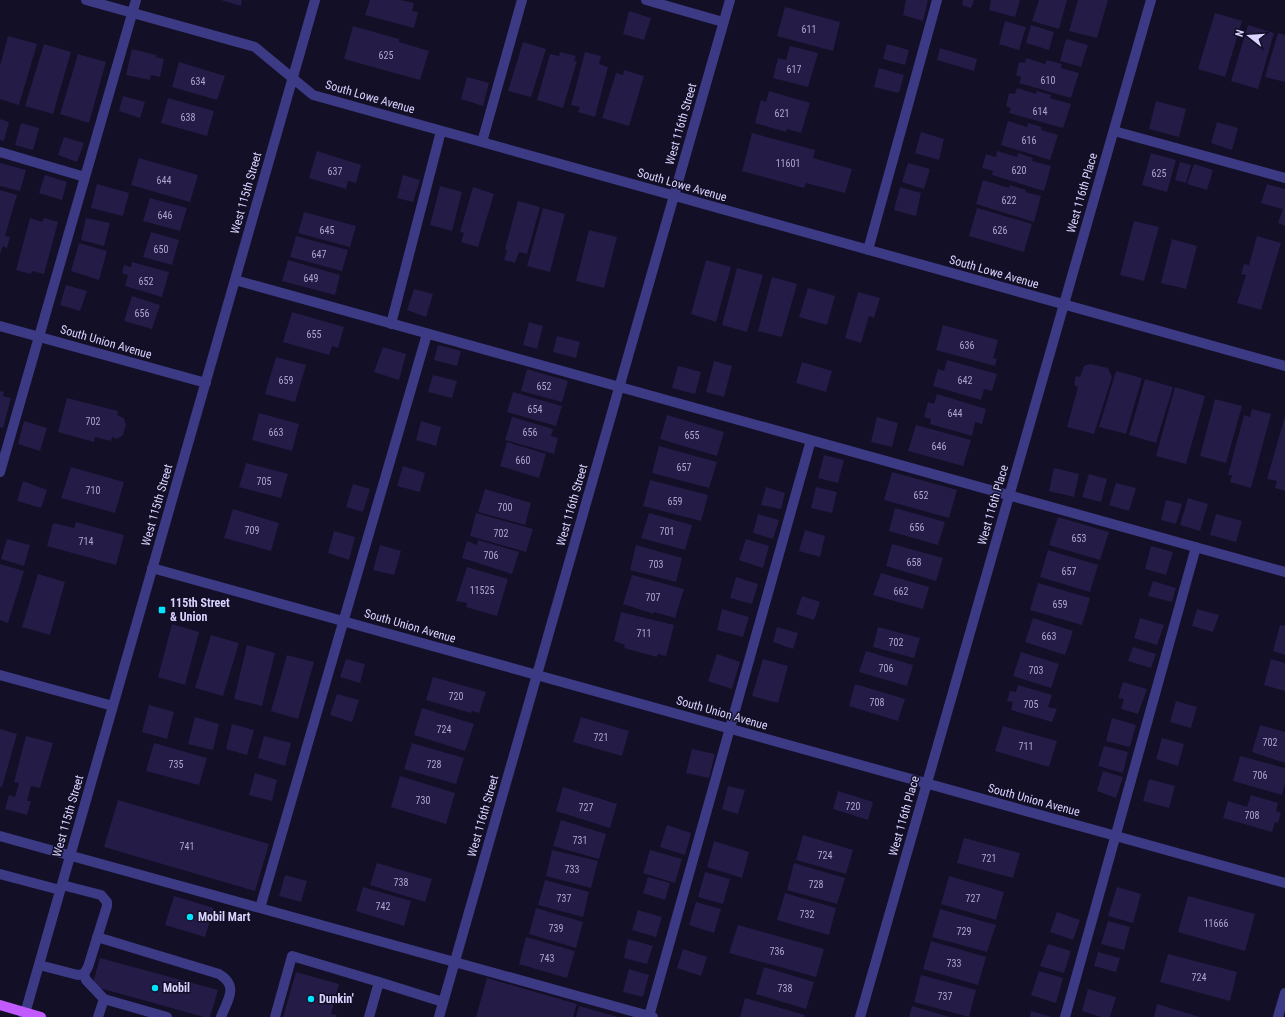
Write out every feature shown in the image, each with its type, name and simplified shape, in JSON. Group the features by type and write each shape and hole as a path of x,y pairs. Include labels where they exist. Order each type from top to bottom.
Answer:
{"main road":[{"path":"0,1005 24,1015 41,1017"}],"street":[{"name":"South Lowe Avenue","path":"86,0 255,47 313,95 1285,366"},
{"path":"0,472 136,0"},
{"name":"West 115th Street","path":"24,1015 316,0"},
{"path":"482,142 522,0"},
{"path":"646,0 723,22"},
{"name":"West 116th Street","path":"439,1017 730,0"},
{"path":"868,250 938,0"},
{"name":"West 116th Place","path":"860,1017 1151,0"},
{"path":"391,324 441,131"},
{"path":"1114,131 1285,178"},
{"path":"0,152 85,177"},
{"path":"235,280 1285,572"},
{"name":"South Union Avenue","path":"0,326 206,383"},
{"path":"260,908 427,334"},
{"path":"0,836 651,1017 811,440"},
{"path":"1065,1017 1196,547"},
{"name":"South Union Avenue","path":"152,568 1285,883"},
{"path":"0,675 113,706"},
{"path":"0,874 104,897 107,902 88,967 84,974 86,980 104,999 167,1017"},
{"path":"97,937 219,974 228,979 231,984 231,990 221,1017"},
{"path":"275,1017 292,956 443,1002"},
{"path":"39,965 78,975 84,974"},
{"path":"369,1017 379,982"},
{"path":"1278,1017 1285,993"},
{"path":"98,1017 104,999"}],"building":[{"path":"221,0 242,0 241,6"},
{"path":"370,0 401,0 414,3 412,11 418,12 414,28 365,15"},
{"path":"906,0 928,0 923,21 903,15"},
{"path":"963,0 974,0 971,8 962,5"},
{"path":"991,0 1020,0 1015,17 989,10"},
{"path":"1039,0 1067,0 1059,29 1032,21"},
{"path":"1078,0 1108,0 1097,38 1069,31"},
{"path":"785,7 840,22 833,51 777,36"},
{"path":"629,11 651,18 644,40 623,34"},
{"path":"1215,13 1242,21 1225,77 1198,69"},
{"path":"1005,21 1026,27 1019,50 999,44"},
{"path":"1031,25 1054,32 1049,50 1026,43"},
{"path":"1248,25 1274,33 1258,89 1231,81"},
{"path":"353,26 399,39 399,42 429,51 420,80 344,59"},
{"path":"1278,33 1285,35 1285,82 1265,77"},
{"path":"8,36 37,44 19,105 0,99 0,66"},
{"path":"1066,39 1088,45 1081,67 1060,61"},
{"path":"523,42 546,49 531,97 508,91"},
{"path":"44,44 71,52 53,114 25,106"},
{"path":"887,44 909,50 905,65 883,59"},
{"path":"790,46 818,53 808,87 773,78 778,58 786,60"},
{"path":"940,48 977,59 974,71 937,60"},
{"path":"132,49 156,55 156,57 164,59 160,77 151,75 150,80 126,75"},
{"path":"560,52 576,56 574,61 577,61 563,108 537,100 550,54 559,56"},
{"path":"585,52 601,56 599,64 608,67 595,117 578,112 580,107 571,105"},
{"path":"78,54 106,62 89,123 60,114"},
{"path":"1026,58 1045,64 1047,60 1062,64 1061,68 1079,73 1071,98 1019,83 1021,77 1016,75 1019,62 1025,63"},
{"path":"179,62 225,76 217,100 172,87"},
{"path":"879,68 904,75 899,93 874,87"},
{"path":"624,70 644,76 629,126 602,118 616,73 623,75"},
{"path":"467,77 489,83 483,106 461,99"},
{"path":"1017,88 1036,94 1037,91 1051,95 1050,98 1071,104 1063,128 1009,113 1011,108 1006,106 1009,93 1015,94"},
{"path":"769,91 810,103 801,133 787,129 786,132 755,123 761,100 766,102"},
{"path":"123,96 145,102 140,118 119,111"},
{"path":"168,98 214,111 207,136 161,123"},
{"path":"1156,101 1186,109 1179,137 1149,129"},
{"path":"0,119 9,122 4,141 0,140"},
{"path":"1008,121 1027,127 1028,123 1042,127 1041,130 1058,135 1050,160 1001,145"},
{"path":"1217,122 1238,128 1232,150 1211,143"},
{"path":"21,123 39,128 33,150 15,145"},
{"path":"921,132 944,139 939,160 915,153"},
{"path":"752,133 815,150 813,158 852,169 845,193 806,183 804,188 742,171"},
{"path":"64,137 84,143 77,162 58,155"},
{"path":"317,151 361,165 356,183 348,181 346,189 309,178"},
{"path":"997,151 1017,157 1018,153 1033,158 1032,161 1051,166 1044,191 992,175 993,171 982,168 986,154 996,157"},
{"path":"1151,153 1176,160 1167,192 1142,185"},
{"path":"139,158 198,175 190,202 131,185"},
{"path":"1180,162 1191,165 1186,183 1175,180"},
{"path":"0,163 26,170 20,191 0,186"},
{"path":"908,163 930,169 924,189 902,182"},
{"path":"1194,164 1213,170 1207,190 1187,184"},
{"path":"45,175 67,182 62,200 39,193"},
{"path":"403,175 420,180 413,202 397,198"},
{"path":"983,180 1009,188 1010,185 1026,190 1025,192 1041,196 1034,222 976,204"},
{"path":"97,184 129,193 123,216 91,208"},
{"path":"1267,184 1285,189 1285,226 1278,223 1283,209 1261,203"},
{"path":"440,186 462,192 452,231 430,225"},
{"path":"473,187 494,194 478,247 461,242 464,233 460,232"},
{"path":"900,187 921,193 916,216 894,210"},
{"path":"0,190 17,195 5,236 10,237 7,248 3,246 0,254"},
{"path":"150,198 187,208 180,231 143,221"},
{"path":"518,201 540,207 527,254 519,252 515,263 504,260 507,250 505,249"},
{"path":"543,208 565,214 550,272 527,266"},
{"path":"977,208 1032,224 1024,252 969,236"},
{"path":"304,212 356,226 350,247 298,233"},
{"path":"30,218 42,222 44,218 58,222 44,274 32,271 31,274 16,270"},
{"path":"86,218 110,223 104,246 81,240"},
{"path":"1134,221 1159,227 1144,281 1120,275"},
{"path":"589,230 617,237 604,288 576,281"},
{"path":"151,232 179,240 172,265 143,257"},
{"path":"296,236 348,250 342,271 290,257"},
{"path":"1257,236 1281,243 1261,310 1237,303 1246,275 1241,274 1244,264 1249,265"},
{"path":"1172,239 1197,246 1186,289 1161,283"},
{"path":"79,243 107,251 99,280 71,271"},
{"path":"288,260 340,275 335,295 282,281"},
{"path":"706,260 731,267 716,322 691,314"},
{"path":"132,262 169,272 162,297 125,286 128,275 122,273 124,265 131,267"},
{"path":"737,268 763,275 747,332 722,325"},
{"path":"772,277 797,284 782,337 758,331"},
{"path":"66,285 87,291 80,311 60,305"},
{"path":"808,288 835,296 827,325 799,317"},
{"path":"414,289 433,294 426,317 407,310"},
{"path":"858,292 880,298 874,318 869,316 861,343 845,338"},
{"path":"132,296 160,305 152,329 124,321"},
{"path":"292,312 344,327 338,348 332,346 329,355 283,342"},
{"path":"529,322 543,326 537,349 523,345"},
{"path":"943,325 998,340 993,358 997,359 995,366 936,350"},
{"path":"557,336 580,342 576,358 553,352"},
{"path":"438,345 461,351 457,366 434,360"},
{"path":"383,347 406,354 399,380 374,372"},
{"path":"276,357 306,365 295,402 265,394"},
{"path":"947,360 997,374 992,391 984,389 981,400 933,386 938,369 944,371"},
{"path":"714,361 732,366 724,397 706,392"},
{"path":"802,362 832,371 826,392 796,383"},
{"path":"1090,364 1108,368 1112,377 1094,434 1067,427 1078,387 1074,385 1076,376 1080,377 1084,366"},
{"path":"678,366 701,372 695,394 672,388"},
{"path":"527,369 568,381 562,402 521,391"},
{"path":"1116,371 1142,378 1126,434 1099,427"},
{"path":"433,375 457,381 452,398 428,392"},
{"path":"1145,379 1173,387 1156,443 1129,435"},
{"path":"1175,387 1205,396 1186,464 1156,456"},
{"path":"0,391 4,392 3,396 11,398 3,428 0,427"},
{"path":"513,392 562,406 556,426 507,412"},
{"path":"937,394 986,409 982,424 975,422 972,436 930,424 931,419 924,417 928,402 934,404"},
{"path":"67,398 118,411 117,415 124,418 126,425 123,435 117,439 112,437 111,441 95,437 94,442 58,432"},
{"path":"1215,399 1242,406 1226,463 1200,456"},
{"path":"1252,409 1271,414 1251,488 1230,482 1232,475 1228,475 1244,415 1250,417"},
{"path":"259,413 299,424 292,451 252,440"},
{"path":"667,415 724,432 717,456 660,439"},
{"path":"1285,416 1285,491 1275,488 1277,481 1267,479"},
{"path":"512,417 553,429 551,436 558,438 554,454 505,440"},
{"path":"877,417 898,423 892,447 871,442"},
{"path":"24,421 47,428 40,451 18,444"},
{"path":"421,421 441,427 436,446 416,440"},
{"path":"916,425 971,440 963,466 908,451"},
{"path":"507,442 546,454 539,478 500,466"},
{"path":"659,446 717,462 709,488 652,473"},
{"path":"824,455 844,460 838,483 818,478"},
{"path":"246,463 288,474 281,498 239,487"},
{"path":"403,466 425,473 420,492 397,486"},
{"path":"71,467 124,482 115,513 61,498"},
{"path":"1054,468 1079,474 1074,497 1049,491"},
{"path":"892,472 957,490 949,518 884,500"},
{"path":"1089,474 1107,479 1101,502 1082,497"},
{"path":"650,480 708,495 701,521 643,506"},
{"path":"23,481 47,490 41,508 17,501"},
{"path":"1116,483 1136,488 1129,511 1109,505"},
{"path":"353,484 370,489 363,512 346,507"},
{"path":"766,487 785,493 781,509 761,505"},
{"path":"816,487 837,492 832,513 811,508"},
{"path":"485,489 531,503 525,525 478,512"},
{"path":"1188,498 1208,504 1200,531 1180,525"},
{"path":"1166,500 1182,504 1176,524 1161,520"},
{"path":"895,508 945,522 938,545 889,531"},
{"path":"233,509 279,523 271,551 224,538"},
{"path":"476,513 533,529 526,552 470,536"},
{"path":"649,513 692,525 685,550 641,538"},
{"path":"758,514 779,520 773,539 753,533"},
{"path":"1216,514 1242,521 1236,542 1210,535"},
{"path":"1058,517 1109,532 1100,560 1049,545"},
{"path":"76,522 124,535 116,565 47,546 53,523 74,528"},
{"path":"805,530 825,536 820,557 799,551"},
{"path":"334,531 355,537 349,560 328,553"},
{"path":"7,539 30,545 24,566 1,559"},
{"path":"746,539 769,546 763,568 739,560"},
{"path":"478,540 519,552 512,574 462,558 467,541 477,545"},
{"path":"892,544 943,558 936,581 886,566"},
{"path":"380,545 401,551 394,575 373,570"},
{"path":"636,545 682,558 676,582 630,570"},
{"path":"1151,546 1173,552 1166,575 1145,569"},
{"path":"1048,550 1098,565 1090,592 1040,577"},
{"path":"0,564 24,571 8,623 0,620"},
{"path":"467,567 508,579 497,616 466,607 467,603 456,601"},
{"path":"881,573 929,587 923,609 873,595"},
{"path":"38,574 65,582 50,635 22,627"},
{"path":"632,575 684,589 675,618 654,612 654,614 623,604"},
{"path":"736,577 758,584 752,604 730,598"},
{"path":"1153,581 1176,588 1172,602 1148,596"},
{"path":"1038,583 1090,598 1082,625 1030,610"},
{"path":"802,596 820,602 814,620 796,614"},
{"path":"722,609 749,617 743,637 717,630"},
{"path":"1197,609 1219,615 1213,632 1192,626"},
{"path":"621,612 674,625 666,656 658,654 657,657 624,648 625,645 614,641"},
{"path":"1033,618 1073,631 1065,655 1025,642"},
{"path":"1140,618 1164,625 1157,645 1134,638"},
{"path":"172,624 199,632 185,685 158,677"},
{"path":"1280,625 1285,626 1285,655 1273,651"},
{"path":"777,627 798,633 793,649 773,642"},
{"path":"878,627 920,638 914,658 873,647"},
{"path":"211,635 239,643 223,696 195,688"},
{"path":"247,645 275,653 262,706 234,699"},
{"path":"1133,647 1156,654 1151,668 1128,661"},
{"path":"866,651 913,665 907,686 859,672"},
{"path":"1021,652 1059,664 1051,688 1013,676"},
{"path":"717,654 740,662 732,689 708,681"},
{"path":"287,655 314,662 298,719 271,711"},
{"path":"346,659 365,664 360,683 340,677"},
{"path":"763,659 788,666 778,703 752,696"},
{"path":"1271,659 1285,663 1285,691 1264,685"},
{"path":"433,677 486,692 479,713 472,711 471,713 426,700"},
{"path":"1123,682 1147,689 1138,714 1121,709 1124,699 1118,698"},
{"path":"855,684 905,699 898,721 849,706"},
{"path":"1018,685 1052,695 1048,707 1057,709 1052,722 1011,710 1013,702 1007,701 1010,691 1016,692"},
{"path":"337,694 359,700 352,722 330,715"},
{"path":"1176,701 1197,707 1191,728 1170,722"},
{"path":"149,705 174,712 167,739 142,732"},
{"path":"422,708 474,724 465,751 414,735"},
{"path":"195,717 219,724 213,750 188,744"},
{"path":"581,717 629,731 622,756 573,742"},
{"path":"1112,718 1136,725 1130,747 1106,741"},
{"path":"232,724 254,730 247,755 226,749"},
{"path":"1260,725 1285,732 1285,763 1252,752"},
{"path":"1003,726 1057,741 1049,767 995,751"},
{"path":"0,729 17,734 2,787 0,787"},
{"path":"26,736 53,743 40,788 31,786 27,801 31,801 27,815 5,809 9,795 15,797 19,783 14,782"},
{"path":"264,736 291,743 285,766 258,758"},
{"path":"1162,738 1184,744 1178,766 1156,759"},
{"path":"154,743 207,758 199,785 146,771"},
{"path":"412,743 464,758 456,784 404,769"},
{"path":"1104,746 1128,752 1123,773 1098,766"},
{"path":"692,749 715,754 709,778 686,773"},
{"path":"1240,756 1285,768 1285,784 1282,795 1233,781"},
{"path":"1103,771 1123,777 1116,798 1097,791"},
{"path":"255,773 277,780 272,801 249,795"},
{"path":"400,776 455,793 446,824 391,807"},
{"path":"1149,779 1175,786 1169,808 1143,801"},
{"path":"728,786 745,790 738,814 722,809"},
{"path":"563,787 617,804 610,828 556,811"},
{"path":"838,791 873,802 868,820 833,809"},
{"path":"1251,795 1278,803 1276,811 1281,813 1278,823 1275,822 1272,832 1223,818 1228,801 1247,807"},
{"path":"118,800 269,844 255,891 104,847"},
{"path":"561,820 606,834 599,859 553,846"},
{"path":"667,825 691,833 685,855 660,847"},
{"path":"803,835 853,850 846,874 796,860"},
{"path":"964,838 1020,853 1013,878 957,863"},
{"path":"714,841 749,852 742,878 707,867"},
{"path":"552,850 598,861 591,888 546,876"},
{"path":"650,850 682,859 675,883 643,873"},
{"path":"377,863 432,879 425,902 370,885"},
{"path":"794,863 845,878 837,904 787,890"},
{"path":"705,872 730,879 723,904 698,897"},
{"path":"285,875 307,881 301,902 279,896"},
{"path":"949,876 1004,892 996,920 941,904"},
{"path":"648,877 670,883 665,900 643,893"},
{"path":"545,880 589,892 583,917 538,905"},
{"path":"363,887 411,901 404,926 356,911"},
{"path":"1117,887 1141,894 1133,923 1108,916"},
{"path":"785,893 836,908 829,935 777,920"},
{"name":"Mobil Mart","path":"174,896 214,908 205,937 165,925"},
{"path":"1188,896 1255,914 1245,951 1178,932"},
{"path":"696,902 721,909 714,933 689,925"},
{"path":"536,908 583,922 576,948 529,934"},
{"path":"940,909 996,925 987,952 932,937"},
{"path":"638,910 662,917 656,937 632,930"},
{"path":"1057,912 1080,920 1073,940 1050,932"},
{"path":"1108,921 1130,927 1124,950 1101,944"},
{"path":"738,925 824,949 816,977 729,953"},
{"path":"526,937 575,951 567,978 519,964"},
{"path":"628,939 653,946 647,964 624,958"},
{"path":"931,941 986,957 978,985 923,969"},
{"path":"1048,944 1071,951 1064,973 1040,966"},
{"path":"683,949 707,957 701,976 677,968"},
{"path":"1098,952 1120,958 1116,972 1094,966"},
{"path":"1168,954 1237,972 1230,1001 1160,982"},
{"name":"Mobil","path":"100,958 218,990 210,1017 204,1017 92,986"},
{"path":"764,967 814,982 806,1009 756,994"},
{"path":"629,969 649,975 643,997 623,992"},
{"path":"1039,971 1063,978 1056,1003 1031,995"},
{"name":"Dunkin'","path":"296,972 339,984 331,1014 337,1015 336,1017 283,1017"},
{"path":"921,975 976,990 969,1017 914,1002"},
{"path":"487,978 577,1004 573,1017 476,1017"},
{"path":"1088,989 1116,997 1110,1017 1101,1017 1082,1011"},
{"path":"745,998 805,1015 804,1017 740,1017"},
{"path":"1157,1004 1200,1017 1154,1017"},
{"path":"579,1006 618,1017 576,1017"},
{"path":"912,1006 950,1017 909,1017"},
{"path":"1031,1011 1052,1017 1030,1017"}],"place":[{"name":"115th Street & Union","path":"162,610"},
{"name":"Mobil Mart","path":"190,917"},
{"name":"Mobil","path":"155,988"},
{"name":"Dunkin'","path":"311,999"}]}
